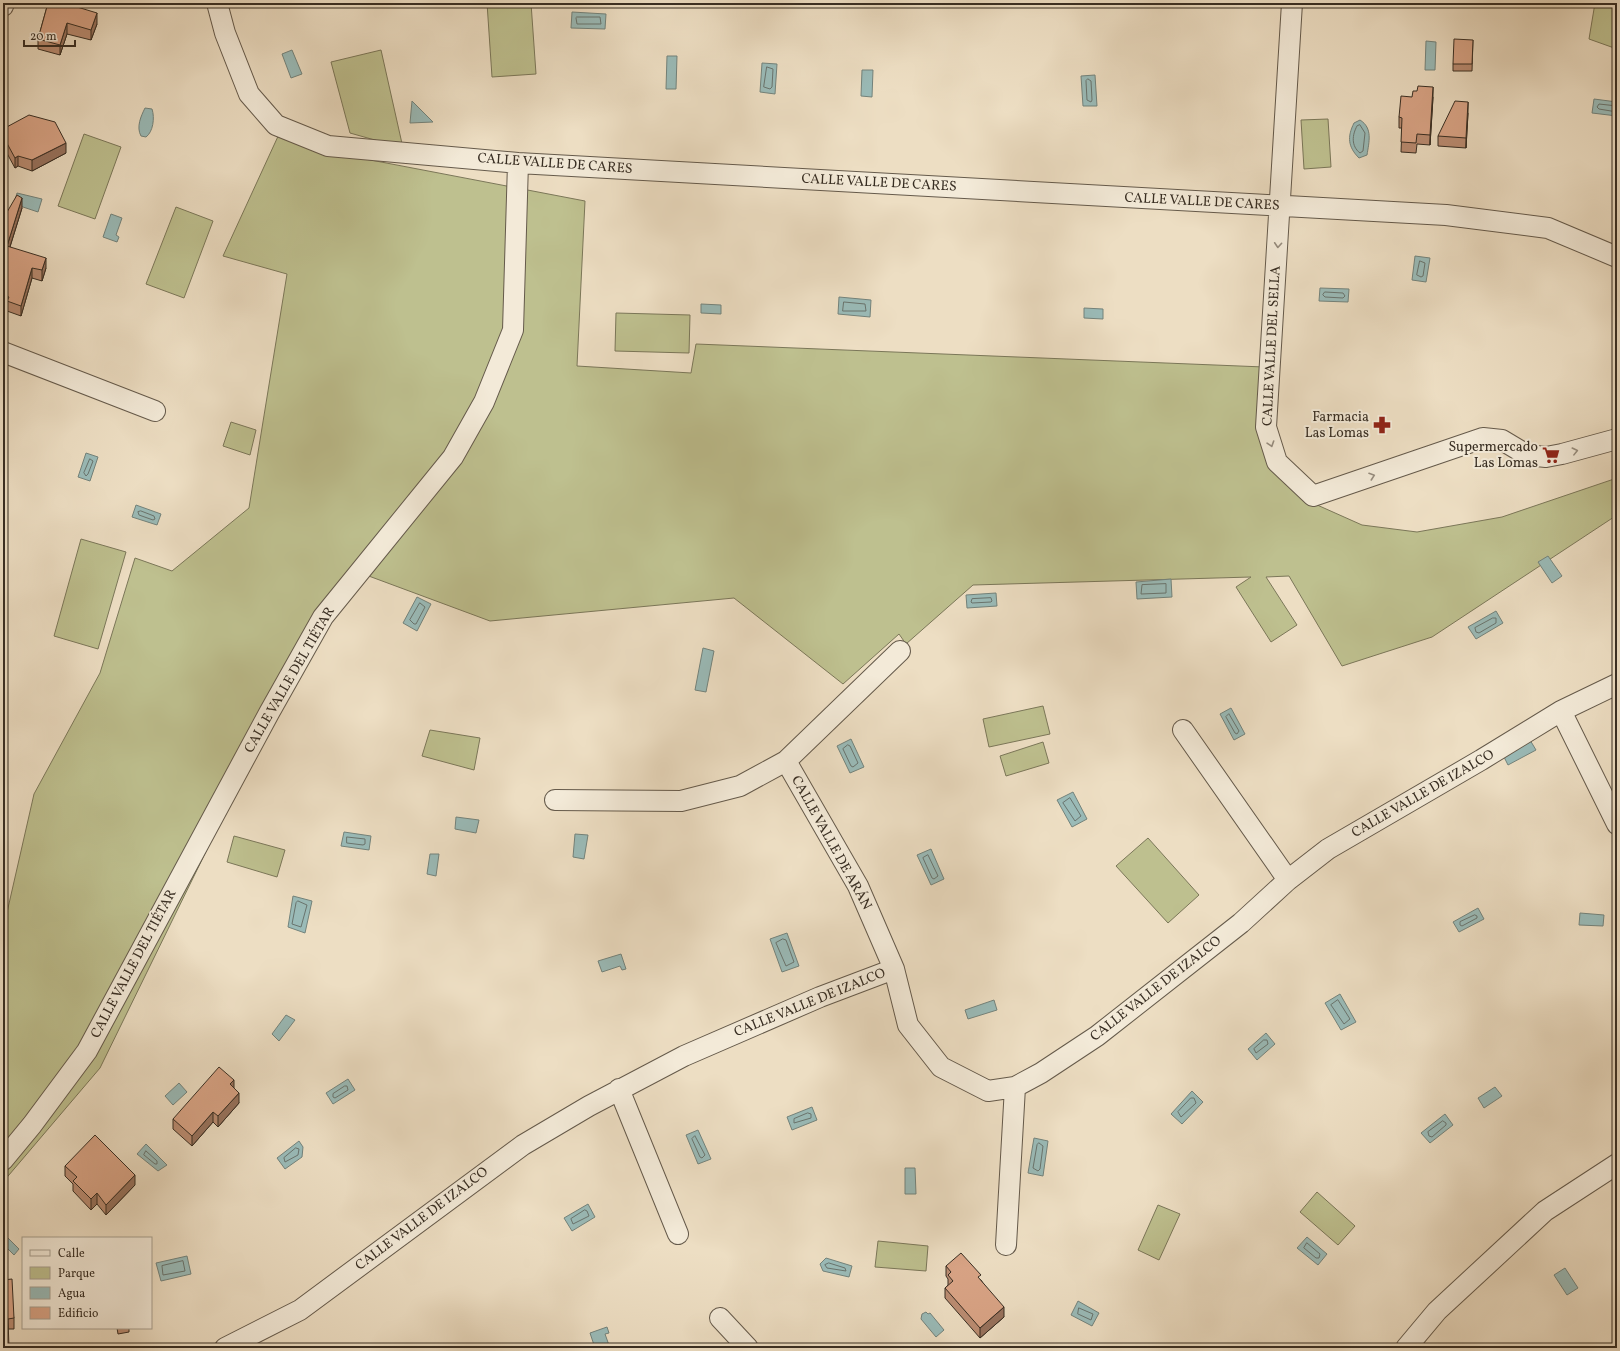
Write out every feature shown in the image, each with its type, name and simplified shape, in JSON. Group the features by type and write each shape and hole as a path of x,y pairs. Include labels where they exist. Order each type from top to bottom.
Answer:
{"street":[{"name":"CALLE VALLE DE CARES","path":"217,3 225,33 249,94 276,125 328,146 518,163 1446,215 1548,228 1617,257"},
{"name":"CALLE VALLE DEL SELLA","path":"1292,3 1266,427 1277,462 1313,496 1483,438 1502,440 1527,455 1546,456 1562,454 1617,439"},
{"name":"CALLE VALLE DEL TIÉTAR","path":"3,1160 32,1125 87,1051 269,713 323,617 453,457 484,402 513,330 518,163"},
{"path":"3,352 154,411"},
{"name":"CALLE VALLE DE ARÁN","path":"555,800 680,801 740,786 786,761 900,651"},
{"name":"CALLE VALLE DE IZALCO","path":"225,1348 300,1310 523,1145 619,1089 684,1056 820,997 894,969 908,1025 942,1067 988,1091 1015,1087 1041,1074 1097,1036 1241,923 1288,880 1328,849 1481,760 1561,711 1617,684"},
{"path":"1561,711 1617,824"},
{"path":"1183,730 1288,880"},
{"name":"CALLE VALLE DE ARÁN","path":"786,761 858,886 894,969"},
{"path":"1006,1245 1015,1087"},
{"path":"619,1089 678,1234"},
{"path":"1406,1348 1437,1311 1545,1211 1617,1164"},
{"path":"720,1318 748,1348"}],"green space":[{"path":"487,3 531,3 536,74 492,77"},
{"path":"1595,3 1605,3 1617,6 1617,49 1589,39"},
{"path":"381,50 403,148 350,133 331,62"},
{"path":"1328,119 1331,167 1304,169 1301,120"},
{"path":"280,132 334,153 585,201 577,366 691,373 696,344 1264,367 1259,422 1306,500 1362,525 1417,532 1502,517 1617,478 1617,515 1432,637 1342,666 1289,576 1266,577 1297,625 1271,642 1236,587 1251,577 973,585 906,644 899,634 843,684 734,598 490,621 366,575 324,632 266,729 100,1068 3,1182 3,930 34,794 100,673 135,558 172,571 249,508 287,274 223,256"},
{"path":"84,134 121,147 95,219 58,206"},
{"path":"176,207 213,221 184,298 146,284"},
{"path":"616,313 690,315 689,353 615,351"},
{"path":"231,422 256,430 250,455 223,446"},
{"path":"81,539 126,552 98,649 54,636"},
{"path":"1043,706 1050,734 989,747 983,719"},
{"path":"430,730 480,738 474,770 422,756"},
{"path":"1043,742 1049,763 1006,776 1000,756"},
{"path":"234,836 285,850 277,877 227,862"},
{"path":"1148,838 1199,895 1168,923 1116,866"},
{"path":"1317,1192 1355,1226 1338,1245 1300,1212"},
{"path":"1158,1205 1180,1214 1159,1260 1138,1250"},
{"path":"878,1241 928,1246 926,1271 875,1267"}],"water":[{"path":"572,12 606,14 605,29 571,28"},
{"path":"1426,41 1436,42 1435,70 1425,70"},
{"path":"292,50 302,74 291,78 282,54"},
{"path":"667,56 677,56 676,89 666,89"},
{"path":"762,63 777,64 775,94 760,92"},
{"path":"862,70 873,70 872,97 861,96"},
{"path":"1095,75 1097,106 1083,106 1081,76"},
{"path":"1594,99 1617,102 1617,116 1592,113"},
{"path":"412,101 433,122 410,123"},
{"path":"145,108 152,109 153,116 152,128 146,137 141,136 139,129"},
{"path":"1360,120 1367,127 1369,140 1367,155 1359,158 1351,146 1350,133 1354,123"},
{"path":"17,193 42,199 38,212 14,204"},
{"path":"111,214 122,218 116,235 119,237 117,242 103,237"},
{"path":"1415,256 1430,258 1426,282 1412,280"},
{"path":"1320,288 1349,289 1348,302 1319,301"},
{"path":"839,297 871,300 870,317 838,314"},
{"path":"701,304 721,305 721,314 701,313"},
{"path":"1084,308 1103,309 1103,319 1084,318"},
{"path":"86,453 98,457 90,481 78,477"},
{"path":"136,505 161,514 157,525 132,517"},
{"path":"1548,556 1562,576 1552,583 1538,562"},
{"path":"1171,579 1172,597 1137,599 1136,582"},
{"path":"996,593 997,606 967,608 966,595"},
{"path":"417,597 431,604 417,631 403,623"},
{"path":"1496,611 1503,623 1476,639 1468,627"},
{"path":"703,648 714,651 706,692 695,690"},
{"path":"1231,708 1245,734 1234,740 1220,714"},
{"path":"851,739 864,767 850,773 837,746"},
{"path":"1530,740 1536,750 1508,765 1503,755"},
{"path":"1073,792 1087,819 1072,827 1057,800"},
{"path":"456,817 479,820 476,833 455,829"},
{"path":"344,832 371,836 369,850 341,846"},
{"path":"575,834 588,835 584,859 573,857"},
{"path":"931,849 944,879 931,885 917,855"},
{"path":"430,854 439,854 436,876 427,874"},
{"path":"293,896 312,901 305,933 288,927"},
{"path":"1478,908 1484,919 1459,932 1453,922"},
{"path":"1580,913 1604,915 1603,926 1579,925"},
{"path":"787,933 799,966 782,972 770,939"},
{"path":"621,954 626,969 622,970 620,966 602,972 598,961"},
{"path":"1340,994 1356,1022 1341,1030 1325,1003"},
{"path":"994,1000 997,1010 968,1019 965,1010"},
{"path":"286,1015 295,1020 279,1041 272,1034"},
{"path":"1266,1033 1275,1044 1257,1060 1248,1049"},
{"path":"348,1079 355,1090 333,1104 326,1093"},
{"path":"179,1083 187,1092 173,1105 165,1096"},
{"path":"1495,1087 1502,1096 1484,1108 1478,1098"},
{"path":"1192,1091 1203,1102 1182,1124 1171,1114"},
{"path":"812,1107 817,1120 792,1130 787,1117"},
{"path":"1445,1114 1453,1125 1430,1143 1421,1133"},
{"path":"698,1130 711,1159 698,1164 686,1135"},
{"path":"1034,1138 1048,1141 1043,1176 1028,1173"},
{"path":"299,1141 303,1147 302,1157 285,1169 277,1158"},
{"path":"146,1144 167,1165 158,1171 137,1154"},
{"path":"905,1168 915,1168 916,1194 905,1194"},
{"path":"588,1204 595,1217 572,1231 564,1218"},
{"path":"4,1234 19,1249 14,1255 3,1244"},
{"path":"1307,1237 1327,1254 1318,1265 1297,1248"},
{"path":"187,1256 191,1274 161,1281 156,1263"},
{"path":"826,1258 852,1266 849,1277 823,1271 820,1264"},
{"path":"1565,1268 1578,1288 1567,1295 1554,1275"},
{"path":"1078,1301 1099,1313 1092,1326 1071,1315"},
{"path":"926,1312 928,1314 930,1313 944,1330 936,1337 921,1319 922,1314"},
{"path":"607,1327 609,1333 605,1334 610,1348 595,1348 590,1333"}],"building":[{"path":"48,3 64,3 97,13 91,30 67,23 60,45 38,39"},
{"path":"1454,39 1473,40 1472,64 1453,64"},
{"path":"1418,86 1433,87 1430,135 1417,134 1416,143 1401,142 1402,118 1399,117 1401,96 1412,97 1413,91 1417,91"},
{"path":"1455,101 1468,102 1466,138 1438,136"},
{"path":"29,115 55,122 66,143 32,160 18,156 15,158 3,136 3,129"},
{"path":"17,195 22,198 7,246 46,258 42,270 32,268 21,306 7,301 9,297 3,295 3,219"},
{"path":"219,1067 234,1080 230,1084 239,1093 218,1116 213,1112 192,1136 173,1119"},
{"path":"95,1135 135,1175 106,1205 97,1193 91,1199 73,1181 77,1177 65,1166"},
{"path":"961,1253 981,1275 978,1277 1004,1307 980,1328 945,1288 953,1281 948,1275 951,1272 946,1266"},
{"path":"12,1279 14,1318 8,1319 9,1348 3,1348 3,1280"},
{"path":"289,1344 291,1348 278,1348"}],"place":[{"name":"Farmacia Las Lomas","path":"1382,425"},
{"name":"Supermercado Las Lomas","path":"1551,455"}]}
